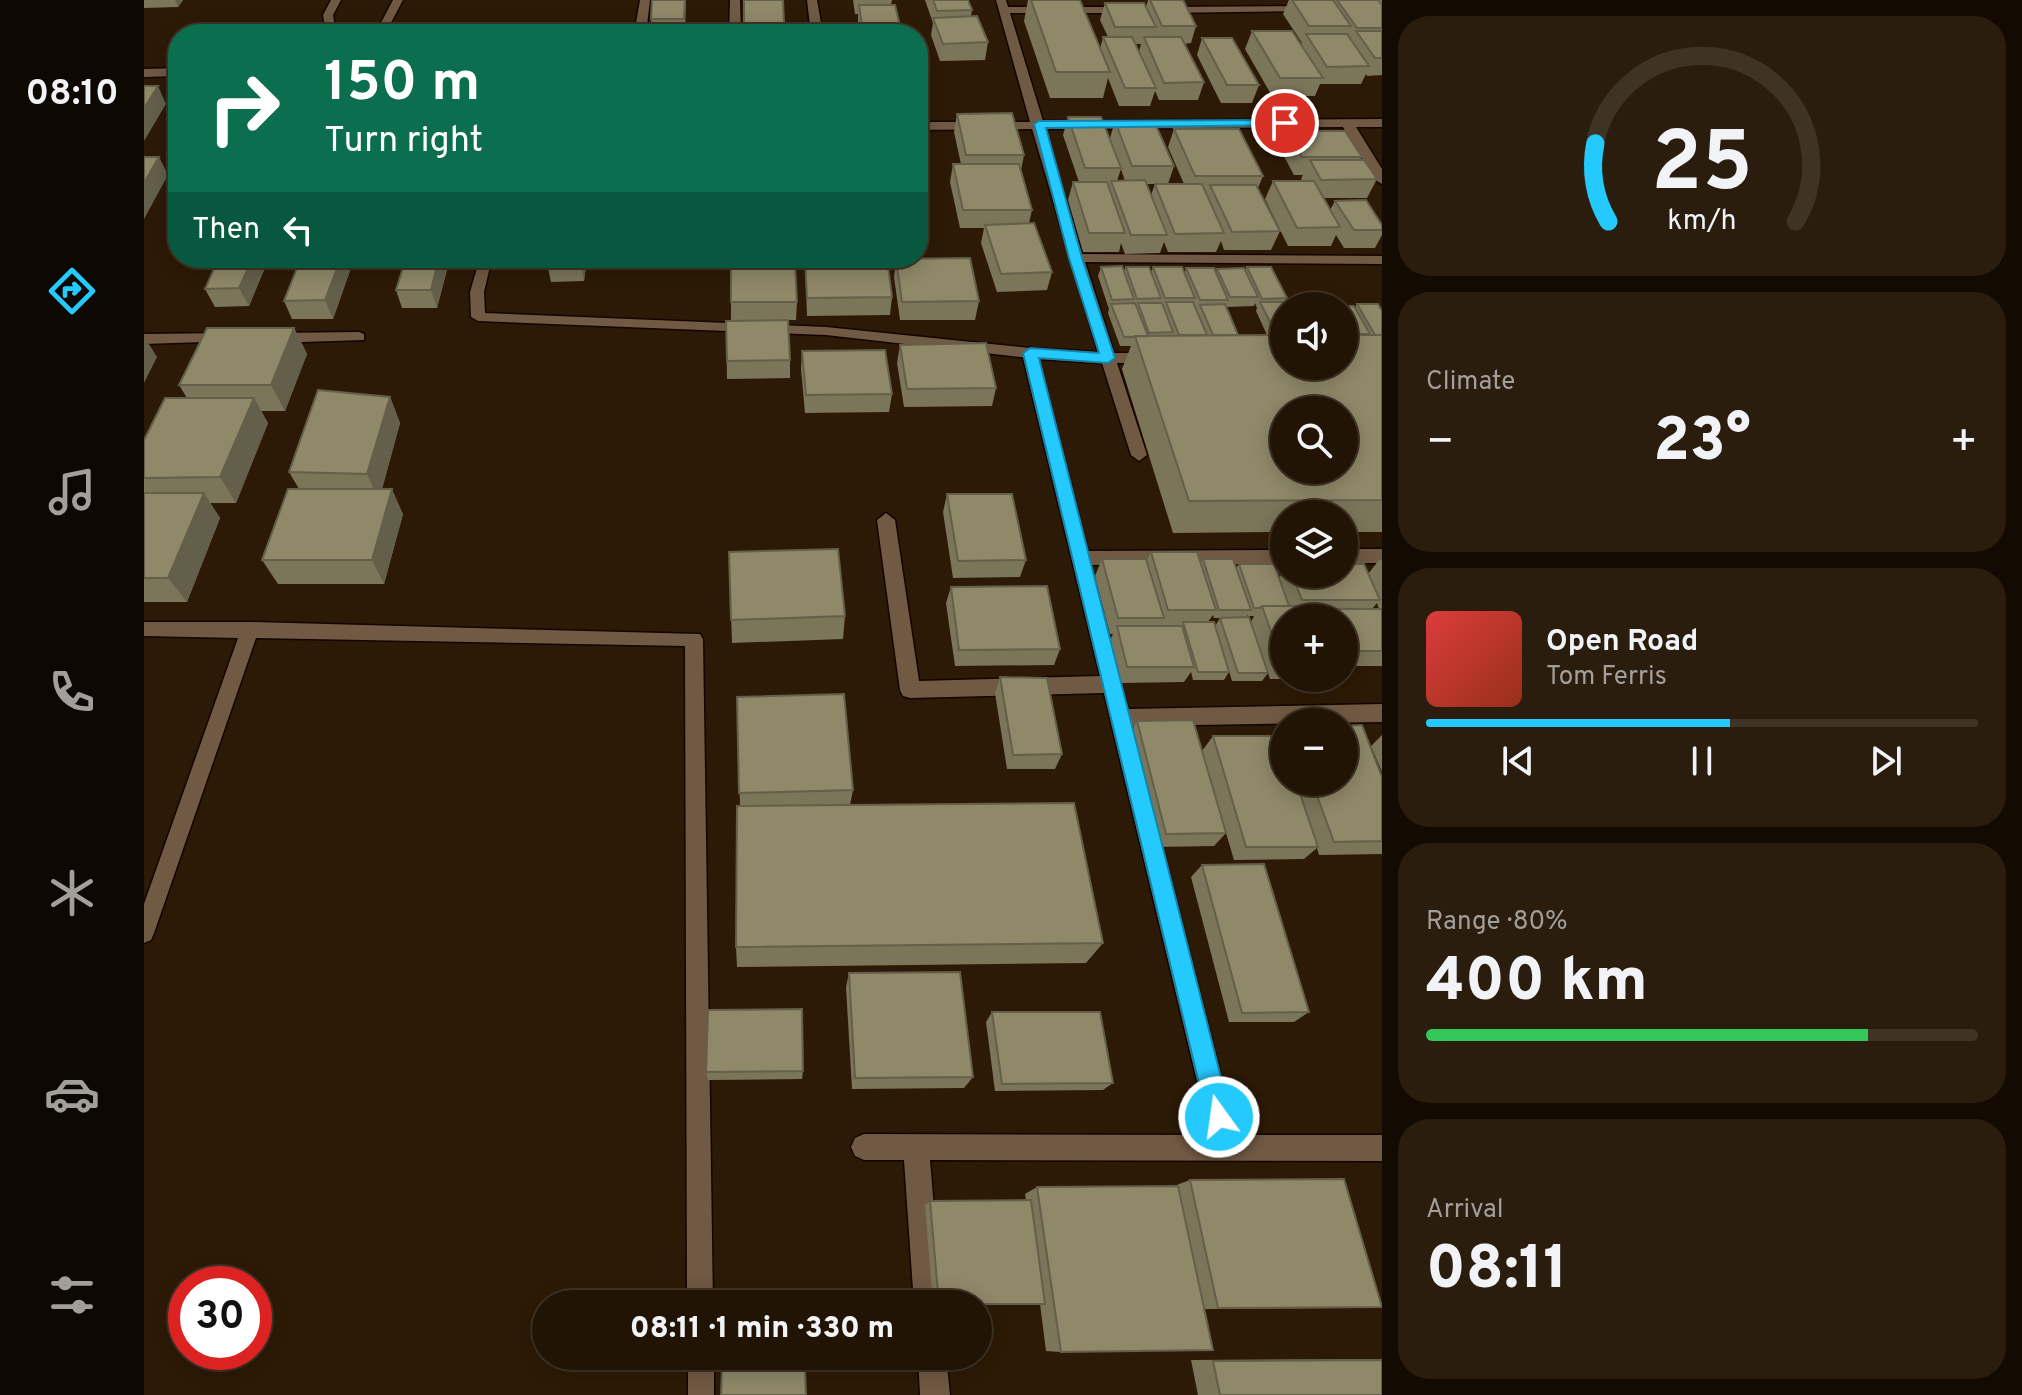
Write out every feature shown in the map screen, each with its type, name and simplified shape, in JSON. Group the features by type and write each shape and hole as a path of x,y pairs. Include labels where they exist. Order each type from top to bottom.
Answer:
{"street":[{"path":"641,24 645,0"},
{"path":"735,0 735,24"},
{"path":"812,0 816,24"},
{"path":"1139,455 1076,258 1003,5 1273,5 1326,9"},
{"path":"144,73 168,72"},
{"path":"1347,123 1382,180"},
{"path":"928,126 1382,123"},
{"path":"1076,258 1382,260"},
{"path":"144,339 359,337"},
{"path":"1172,358 1030,353 1226,1147"},
{"path":"886,520 910,690 1113,684"},
{"path":"1358,556 1382,556"},
{"path":"1082,558 1270,557"},
{"path":"1121,718 1382,713"},
{"path":"864,1147 1382,1148"},
{"path":"916,1147 927,1290"},
{"path":"933,1370 935,1395"}],"lane":[{"path":"329,24 328,15 336,0"},
{"path":"385,24 398,0"},
{"path":"483,268 477,292 478,317 826,331 1030,353"},
{"path":"144,629 694,639 700,1290"},
{"path":"144,933 250,629"},
{"path":"701,1370 701,1395"}],"building":[{"path":"652,0 685,0 684,19 651,19"},
{"path":"744,0 783,0 784,23 744,23"},
{"path":"933,0 968,0 972,10 937,11"},
{"path":"1031,0 1080,0 1110,72 1056,72"},
{"path":"1150,0 1183,0 1196,26 1162,26"},
{"path":"1292,0 1333,0 1351,26 1309,26"},
{"path":"1337,0 1378,0 1382,5 1382,28 1357,28"},
{"path":"1105,3 1144,3 1156,27 1115,27"},
{"path":"859,5 895,5 900,24 862,24"},
{"path":"977,16 988,42 943,44 933,18"},
{"path":"1252,31 1292,31 1323,78 1280,78"},
{"path":"1356,31 1382,31 1382,58 1375,58"},
{"path":"1306,34 1347,34 1369,66 1327,67"},
{"path":"1103,37 1132,37 1156,88 1125,88"},
{"path":"1144,37 1181,37 1204,82 1164,83"},
{"path":"1202,38 1232,38 1259,85 1227,85"},
{"path":"144,86 158,86 144,108"},
{"path":"1012,113 1024,155 966,155 957,114"},
{"path":"1068,117 1101,117 1121,168 1085,168"},
{"path":"1115,121 1154,121 1174,166 1132,166"},
{"path":"1174,129 1239,129 1263,176 1195,176"},
{"path":"1288,131 1345,131 1362,157 1302,157"},
{"path":"144,157 159,157 144,183"},
{"path":"1310,160 1364,160 1377,179 1321,180"},
{"path":"953,164 1019,164 1032,210 963,210"},
{"path":"1145,180 1167,235 1131,235 1111,181"},
{"path":"1273,181 1314,181 1340,227 1297,228"},
{"path":"1073,182 1107,182 1125,233 1089,233"},
{"path":"1155,184 1202,184 1224,233 1175,234"},
{"path":"1210,185 1256,185 1280,231 1232,232"},
{"path":"1366,200 1382,230 1354,230 1335,201"},
{"path":"1034,223 1052,272 1001,274 985,225"},
{"path":"970,258 979,301 902,302 897,268 928,268 928,259"},
{"path":"1122,266 1134,299 1112,300 1101,267"},
{"path":"1126,267 1149,267 1161,298 1137,299"},
{"path":"1153,267 1182,267 1195,298 1165,298"},
{"path":"1247,267 1271,267 1284,292 1270,292 1270,299 1262,299"},
{"path":"214,268 248,268 239,288 205,289"},
{"path":"297,268 337,268 325,300 284,301"},
{"path":"403,268 436,268 431,290 396,290"},
{"path":"731,268 795,268 797,302 731,302"},
{"path":"806,268 888,268 892,297 807,298"},
{"path":"1186,268 1214,268 1228,300 1200,300"},
{"path":"1244,268 1258,297 1230,297 1217,269"},
{"path":"1166,302 1193,302 1207,335 1179,335"},
{"path":"1260,302 1270,302 1270,322"},
{"path":"1135,303 1148,336 1124,337 1111,304"},
{"path":"1138,303 1162,303 1173,332 1149,333"},
{"path":"1225,304 1238,335 1213,335 1200,305"},
{"path":"1358,304 1378,304 1382,311 1382,335 1375,335"},
{"path":"1358,313 1370,334 1358,334"},
{"path":"788,320 790,360 727,361 726,321"},
{"path":"207,328 294,328 271,385 179,385"},
{"path":"1270,335 1270,380 1358,380 1358,335 1382,335 1382,500 1189,501 1135,336"},
{"path":"986,343 996,388 907,389 900,345"},
{"path":"885,350 892,394 806,395 802,351"},
{"path":"318,390 390,397 367,474 289,472"},
{"path":"165,398 254,398 220,477 144,478 144,440"},
{"path":"288,489 392,489 372,560 262,560"},
{"path":"144,493 204,493 168,578 144,578"},
{"path":"947,494 1012,494 1026,560 958,561"},
{"path":"838,549 845,616 731,620 729,552"},
{"path":"1151,552 1197,552 1216,610 1168,610"},
{"path":"1102,559 1146,559 1164,618 1118,618"},
{"path":"1203,559 1233,559 1251,610 1219,610"},
{"path":"1239,564 1270,564 1270,588 1283,588 1288,604 1254,608"},
{"path":"1358,564 1364,564 1380,600 1302,600 1297,588 1358,588"},
{"path":"1047,586 1060,649 959,650 951,587"},
{"path":"1262,606 1270,606 1270,629"},
{"path":"1358,609 1382,609 1382,651 1358,651"},
{"path":"1249,617 1268,673 1238,673 1220,618"},
{"path":"1183,622 1214,622 1229,672 1198,672"},
{"path":"1117,626 1182,626 1194,667 1127,667"},
{"path":"1000,677 1047,678 1062,754 1013,755"},
{"path":"844,694 853,790 739,793 737,697"},
{"path":"1193,720 1226,833 1166,834 1137,721"},
{"path":"1358,725 1362,725 1382,777 1382,841 1334,842 1317,796 1358,796"},
{"path":"1213,736 1270,736 1270,796 1301,796 1318,847 1246,847"},
{"path":"1074,803 1103,943 736,947 737,806"},
{"path":"1264,864 1309,1012 1242,1013 1202,865"},
{"path":"960,972 973,1077 855,1078 849,973"},
{"path":"802,1009 803,1071 706,1072 708,1010"},
{"path":"992,1012 1100,1012 1113,1083 1002,1084"},
{"path":"1344,1179 1382,1307 1218,1308 1190,1180"},
{"path":"1178,1186 1213,1350 1061,1352 1037,1187"},
{"path":"1031,1200 1045,1304 992,1304 992,1290 938,1290 930,1201"},
{"path":"1382,1360 1382,1395 1220,1395 1213,1361"},
{"path":"722,1370 805,1370 806,1395 721,1395"}],"route":[{"path":"1219,1117 1030,353 1108,358 1076,258 1039,124 1285,123"}]}
